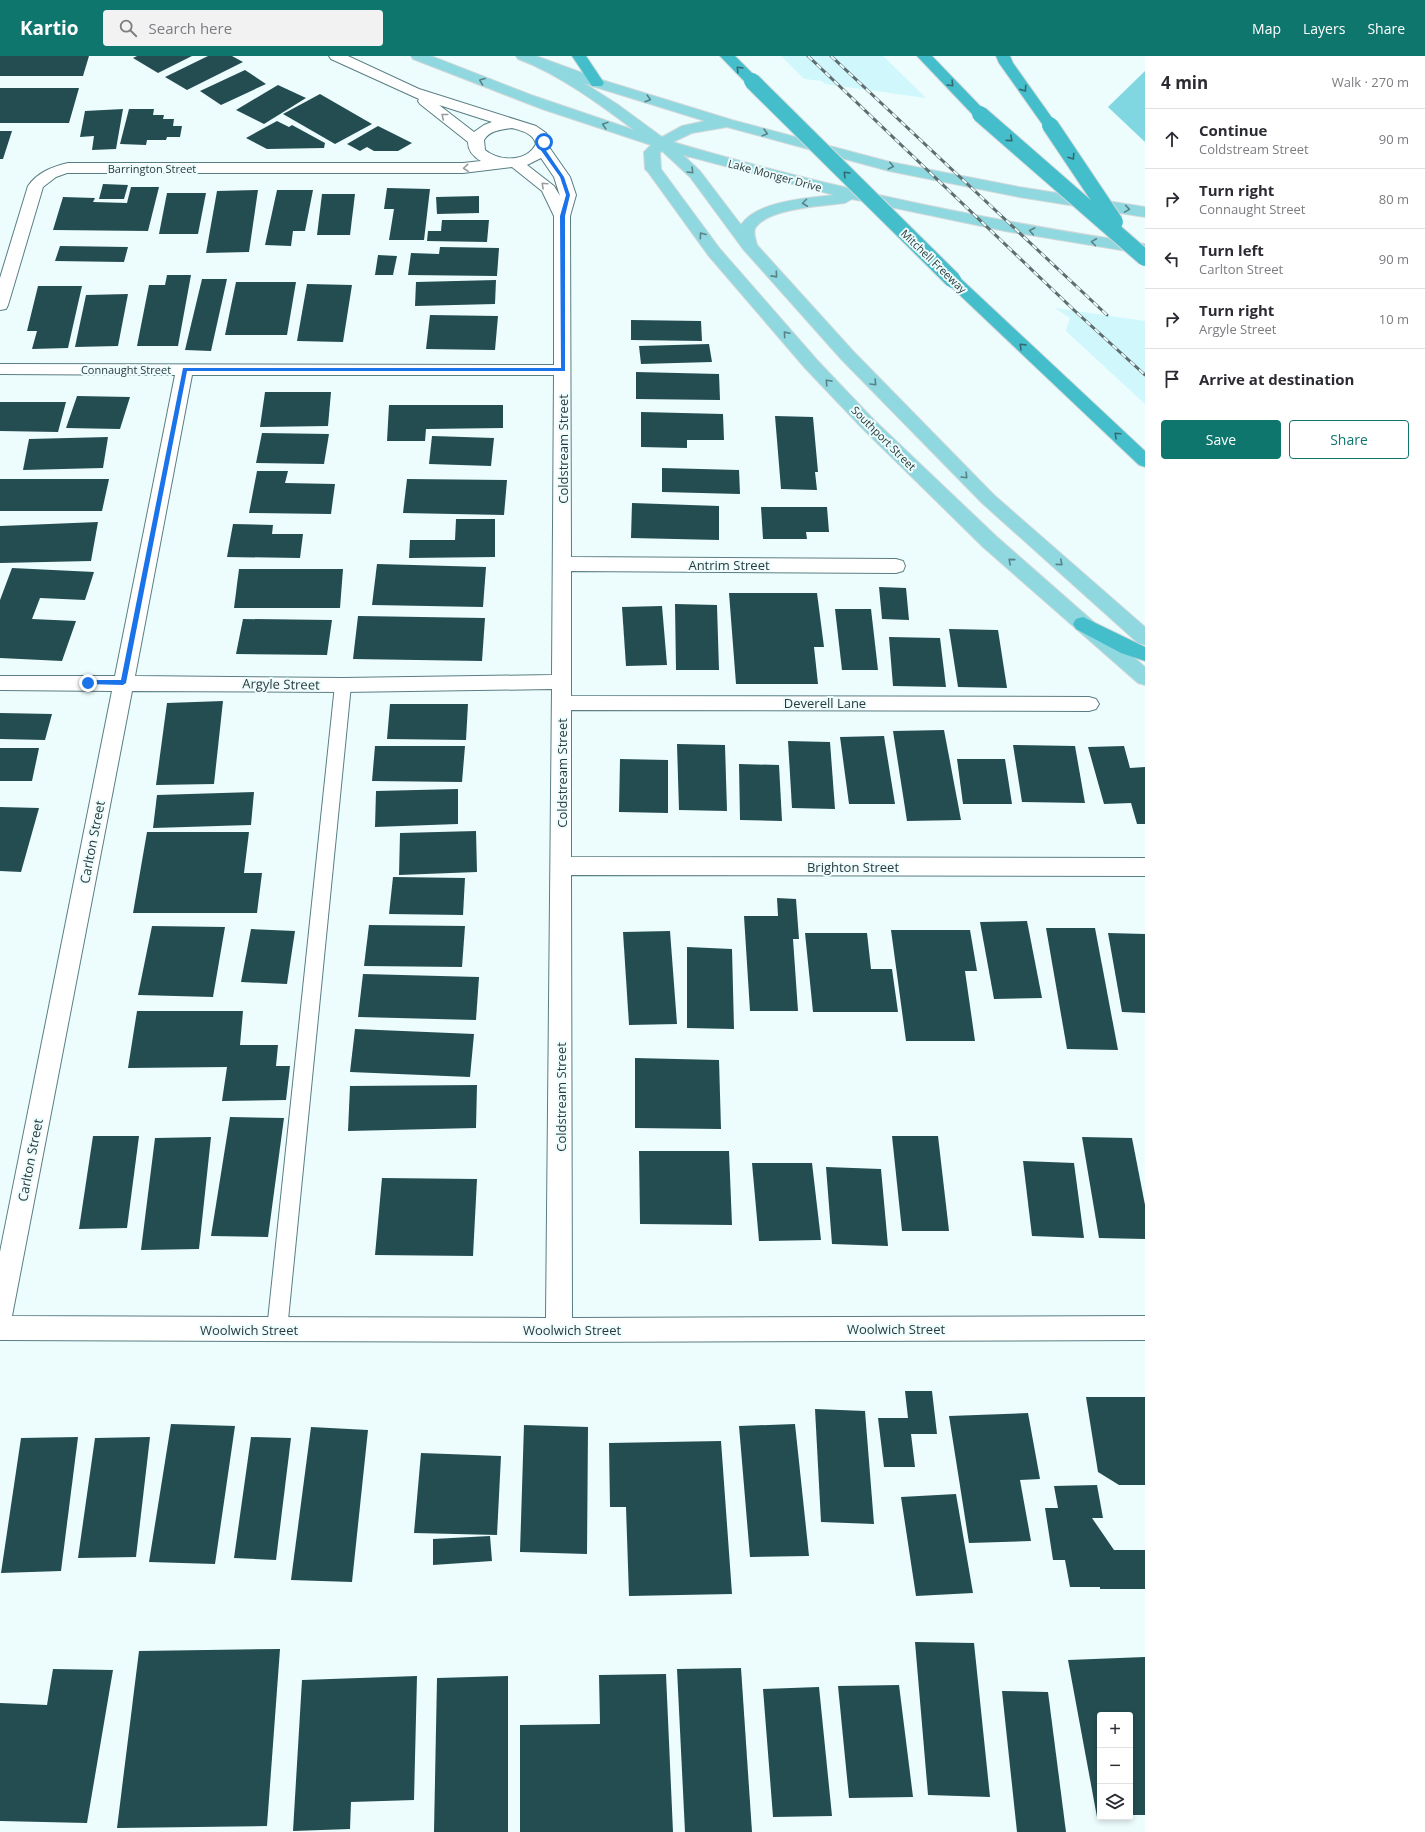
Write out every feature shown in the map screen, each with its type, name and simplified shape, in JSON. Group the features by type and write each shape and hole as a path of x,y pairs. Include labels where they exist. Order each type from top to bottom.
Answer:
{"highway":[{"path":"579,56 597,83"},
{"name":"Mitchell Freeway","path":"727,56 953,280 1145,462"},
{"path":"924,56 980,114 1138,248"},
{"path":"1003,56 1006,63 1145,258"},
{"path":"1083,624 1128,648 1145,654"}],"main road":[{"path":"418,56 557,109 630,133 666,139"},
{"path":"524,56 597,83 727,123 890,166 1019,192 1145,212"},
{"name":"Southport Street","path":"548,66 666,139 722,161"},
{"name":"Southport Street","path":"597,83 653,169 714,252 811,364 868,424 990,542 1145,678"},
{"name":"Southport Street","path":"597,83 620,105 666,139 695,174 749,246 847,355 988,499 1145,638"},
{"path":"653,169 652,152 666,139 697,126 727,123"},
{"name":"Lake Monger Drive","path":"722,161 858,196 1070,238 1138,248"},
{"path":"749,246 746,231 749,224 764,214 780,207 858,196"}],"street":[{"path":"336,56 414,92 512,124"},
{"path":"414,92 468,148 485,158 510,163"},
{"path":"468,148 480,133 489,128 512,124"},
{"name":"Coldstream Street","path":"512,124 524,126 538,132 544,142 543,149 562,177 568,195 562,216 563,564 559,1330"},
{"name":"Barrington Street","path":"399,167 468,148"},
{"name":"Barrington Street","path":"0,305 36,186 43,178 57,170 68,168 463,168 527,160 537,155 543,149"},
{"name":"Coldstream Street","path":"510,163 549,189 562,216"},
{"name":"Connaught Street","path":"0,368 563,370"},
{"name":"Carlton Street","path":"0,1315 185,369"},
{"name":"Antrim Street","path":"563,564 896,566"},
{"name":"Argyle Street","path":"0,683 342,685 562,682"},
{"name":"Deverell Lane","path":"562,703 1089,704"},
{"name":"Brighton Street","path":"562,866 1145,867"},
{"name":"Woolwich Street","path":"0,1328 277,1330 1145,1328"}],"lane":[{"path":"277,1330 342,685"}],"shaded area":[{"path":"781,56 883,56 926,98 825,84 822,81 804,79"},
{"path":"1145,71 1145,142 1108,107"},
{"path":"1055,308 1145,321 1145,404 1066,331 1070,318"}],"building":[{"path":"0,56 89,56 83,76 0,76"},
{"path":"137,56 192,56 158,73 133,58"},
{"path":"208,56 232,56 243,62 187,90 165,77"},
{"path":"245,70 266,84 221,105 200,91"},
{"path":"278,85 306,98 264,124 236,110"},
{"path":"0,88 79,88 69,123 0,123"},
{"path":"320,94 372,124 335,144 283,114"},
{"path":"123,109 116,149 92,150 94,136 80,137 85,111"},
{"path":"129,109 154,109 153,115 164,115 163,119 174,119 173,126 182,126 180,137 167,137 166,140 147,140 146,145 120,144"},
{"path":"277,121 289,127 292,125 325,143 324,148 267,149 246,138"},
{"path":"378,126 412,143 398,151 374,151 367,147 360,151 347,144"},
{"path":"0,131 12,131 3,159 0,159"},
{"path":"103,184 128,185 124,199 99,199"},
{"path":"131,187 159,187 148,231 53,230 63,197 95,198 93,202 127,203"},
{"path":"387,188 430,189 424,240 389,240 394,209 384,209"},
{"path":"258,190 249,252 206,253 217,191"},
{"path":"277,190 313,190 305,231 293,231 291,246 265,245"},
{"path":"167,193 206,193 198,234 159,234"},
{"path":"322,194 355,194 350,235 317,235"},
{"path":"479,196 479,213 437,214 436,197"},
{"path":"442,220 489,220 487,242 427,241 428,231 441,231"},
{"path":"60,246 128,247 124,262 55,261"},
{"path":"440,247 499,248 497,276 408,275 411,253 439,254"},
{"path":"378,255 397,256 393,275 375,275"},
{"path":"167,275 191,275 178,346 137,346 149,285 165,285"},
{"path":"202,279 227,279 211,351 185,350"},
{"path":"496,280 495,304 415,306 416,282"},
{"path":"236,282 296,282 287,335 225,335"},
{"path":"307,284 352,285 343,342 297,341"},
{"path":"38,286 82,286 68,348 32,349 37,331 27,331"},
{"path":"128,294 118,346 75,347 86,295"},
{"path":"430,315 498,316 495,350 426,349"},
{"path":"631,320 701,321 702,341 631,340"},
{"path":"709,344 712,362 641,364 639,346"},
{"path":"636,372 719,374 720,400 636,399"},
{"path":"265,392 331,392 328,426 260,427"},
{"path":"77,396 130,397 120,429 66,428"},
{"path":"0,402 66,402 58,432 0,431"},
{"path":"389,405 503,405 503,428 426,429 425,441 387,441"},
{"path":"641,412 723,414 724,440 687,440 687,448 641,447"},
{"path":"775,416 813,417 818,472 815,472 817,490 781,489"},
{"path":"262,433 329,434 324,464 256,463"},
{"path":"432,436 494,438 491,466 429,464"},
{"path":"108,437 103,468 23,470 29,439"},
{"path":"662,468 739,470 740,494 662,492"},
{"path":"257,471 288,471 285,483 335,484 331,514 249,513"},
{"path":"0,479 109,479 102,511 0,511"},
{"path":"407,479 507,480 504,515 403,513"},
{"path":"632,503 719,506 719,540 631,538"},
{"path":"761,507 827,507 829,532 806,532 807,539 763,539"},
{"path":"456,519 495,519 495,557 409,558 410,540 455,540"},
{"path":"98,522 91,561 0,563 0,526"},
{"path":"233,524 273,525 272,534 303,534 300,558 227,557"},
{"path":"377,564 486,567 483,607 372,605"},
{"path":"12,568 94,572 85,600 40,598 32,619 76,621 62,661 0,658 0,600"},
{"path":"239,569 343,569 340,608 234,608"},
{"path":"879,587 906,588 909,620 882,619"},
{"path":"729,593 817,593 824,647 814,647 818,684 736,684"},
{"path":"675,604 717,605 719,670 676,670"},
{"path":"662,606 667,665 626,666 622,607"},
{"path":"835,609 871,609 878,670 842,670"},
{"path":"358,616 485,618 482,661 353,659"},
{"path":"243,619 332,620 327,655 236,654"},
{"path":"949,629 998,630 1007,688 958,687"},
{"path":"889,637 940,638 946,687 893,686"},
{"path":"223,701 214,784 156,785 167,703"},
{"path":"390,704 468,704 466,740 387,739"},
{"path":"0,713 52,714 45,740 0,739"},
{"path":"944,730 961,820 907,821 893,731"},
{"path":"884,736 895,804 849,804 840,737"},
{"path":"788,741 830,742 835,809 792,808"},
{"path":"677,744 725,745 727,811 679,810"},
{"path":"1013,745 1075,746 1085,803 1022,802"},
{"path":"375,746 465,746 462,782 372,781"},
{"path":"1124,746 1130,768 1145,767 1145,824 1137,824 1131,803 1104,804 1088,747"},
{"path":"0,748 39,748 32,781 0,781"},
{"path":"620,759 668,760 668,813 619,812"},
{"path":"957,759 1005,759 1012,804 963,804"},
{"path":"739,764 779,765 782,821 740,820"},
{"path":"458,789 458,824 375,827 376,791"},
{"path":"254,792 251,825 153,828 157,795"},
{"path":"0,807 39,808 21,872 0,871"},
{"path":"476,831 477,872 399,875 400,833"},
{"path":"147,832 249,832 244,873 262,873 257,913 133,913"},
{"path":"393,877 465,878 463,915 389,914"},
{"path":"777,898 796,899 799,939 793,939 798,1011 750,1011 744,916 778,916"},
{"path":"1027,921 1042,998 994,999 980,922"},
{"path":"369,925 465,926 462,967 364,966"},
{"path":"152,926 225,927 213,997 138,995"},
{"path":"1046,928 1095,928 1118,1050 1067,1049"},
{"path":"251,929 295,931 287,984 241,982"},
{"path":"891,930 970,930 977,971 965,971 975,1041 906,1041"},
{"path":"670,931 677,1024 629,1025 623,932"},
{"path":"805,933 867,933 871,969 892,969 898,1012 813,1012"},
{"path":"1108,933 1145,934 1145,1013 1122,1012"},
{"path":"687,947 732,949 734,1029 687,1028"},
{"path":"363,974 479,977 476,1020 358,1017"},
{"path":"137,1011 243,1011 240,1045 278,1045 276,1066 290,1066 286,1100 222,1101 227,1067 128,1068"},
{"path":"355,1029 474,1034 470,1077 350,1072"},
{"path":"635,1058 719,1060 721,1129 635,1128"},
{"path":"477,1085 476,1128 348,1131 350,1086"},
{"path":"230,1117 284,1118 268,1237 211,1236"},
{"path":"93,1136 139,1136 127,1228 79,1229"},
{"path":"892,1136 938,1136 949,1231 902,1231"},
{"path":"211,1137 199,1249 141,1250 155,1138"},
{"path":"1082,1137 1132,1138 1145,1205 1145,1239 1099,1238"},
{"path":"639,1151 729,1151 732,1225 640,1224"},
{"path":"1023,1161 1074,1163 1084,1238 1032,1236"},
{"path":"752,1163 812,1163 821,1240 759,1241"},
{"path":"826,1167 881,1169 888,1246 832,1244"},
{"path":"382,1178 477,1179 473,1256 375,1255"},
{"path":"905,1391 932,1391 937,1434 911,1434 915,1467 884,1467 878,1418 908,1418"},
{"path":"1086,1397 1145,1397 1145,1485 1119,1485 1098,1472"},
{"path":"815,1409 865,1411 874,1524 821,1522"},
{"path":"1028,1413 1040,1479 1020,1480 1031,1541 969,1543 949,1416"},
{"path":"171,1424 235,1426 215,1564 149,1562"},
{"path":"795,1424 809,1556 750,1557 739,1426"},
{"path":"524,1425 588,1427 587,1554 520,1552"},
{"path":"311,1427 368,1430 352,1582 291,1580"},
{"path":"78,1437 61,1571 1,1573 21,1438"},
{"path":"150,1437 136,1557 78,1558 95,1438"},
{"path":"251,1437 291,1438 276,1560 234,1558"},
{"path":"721,1441 732,1594 629,1596 626,1507 610,1507 609,1443"},
{"path":"421,1453 501,1456 497,1535 414,1533"},
{"path":"1097,1485 1103,1518 1092,1518 1114,1550 1145,1550 1145,1589 1070,1587 1065,1560 1053,1560 1045,1508 1058,1508 1054,1486"},
{"path":"956,1494 973,1593 916,1596 901,1497"},
{"path":"490,1536 492,1561 433,1565 433,1539"},
{"path":"915,1642 974,1643 990,1797 928,1795"},
{"path":"280,1649 267,1826 117,1828 139,1651"},
{"path":"1145,1657 1145,1815 1133,1815 1133,1712 1097,1712 1097,1817 1068,1660"},
{"path":"741,1668 752,1832 685,1832 677,1669"},
{"path":"53,1669 113,1670 87,1823 0,1821 0,1703 47,1705"},
{"path":"666,1674 673,1832 520,1832 520,1725 600,1724 599,1675"},
{"path":"417,1676 414,1800 351,1802 350,1829 293,1831 302,1680"},
{"path":"508,1676 508,1832 434,1832 437,1678"},
{"path":"899,1685 913,1797 849,1798 838,1686"},
{"path":"819,1687 832,1816 773,1817 763,1689"},
{"path":"1002,1691 1048,1692 1066,1832 1017,1832"}],"railway":[{"path":"808,56 1075,311 1145,375"},
{"path":"831,56 1107,315"}],"route":[{"path":"88,683 123,683 185,369 563,370 564,312 562,216 568,195 562,177 543,149 544,142"}]}
